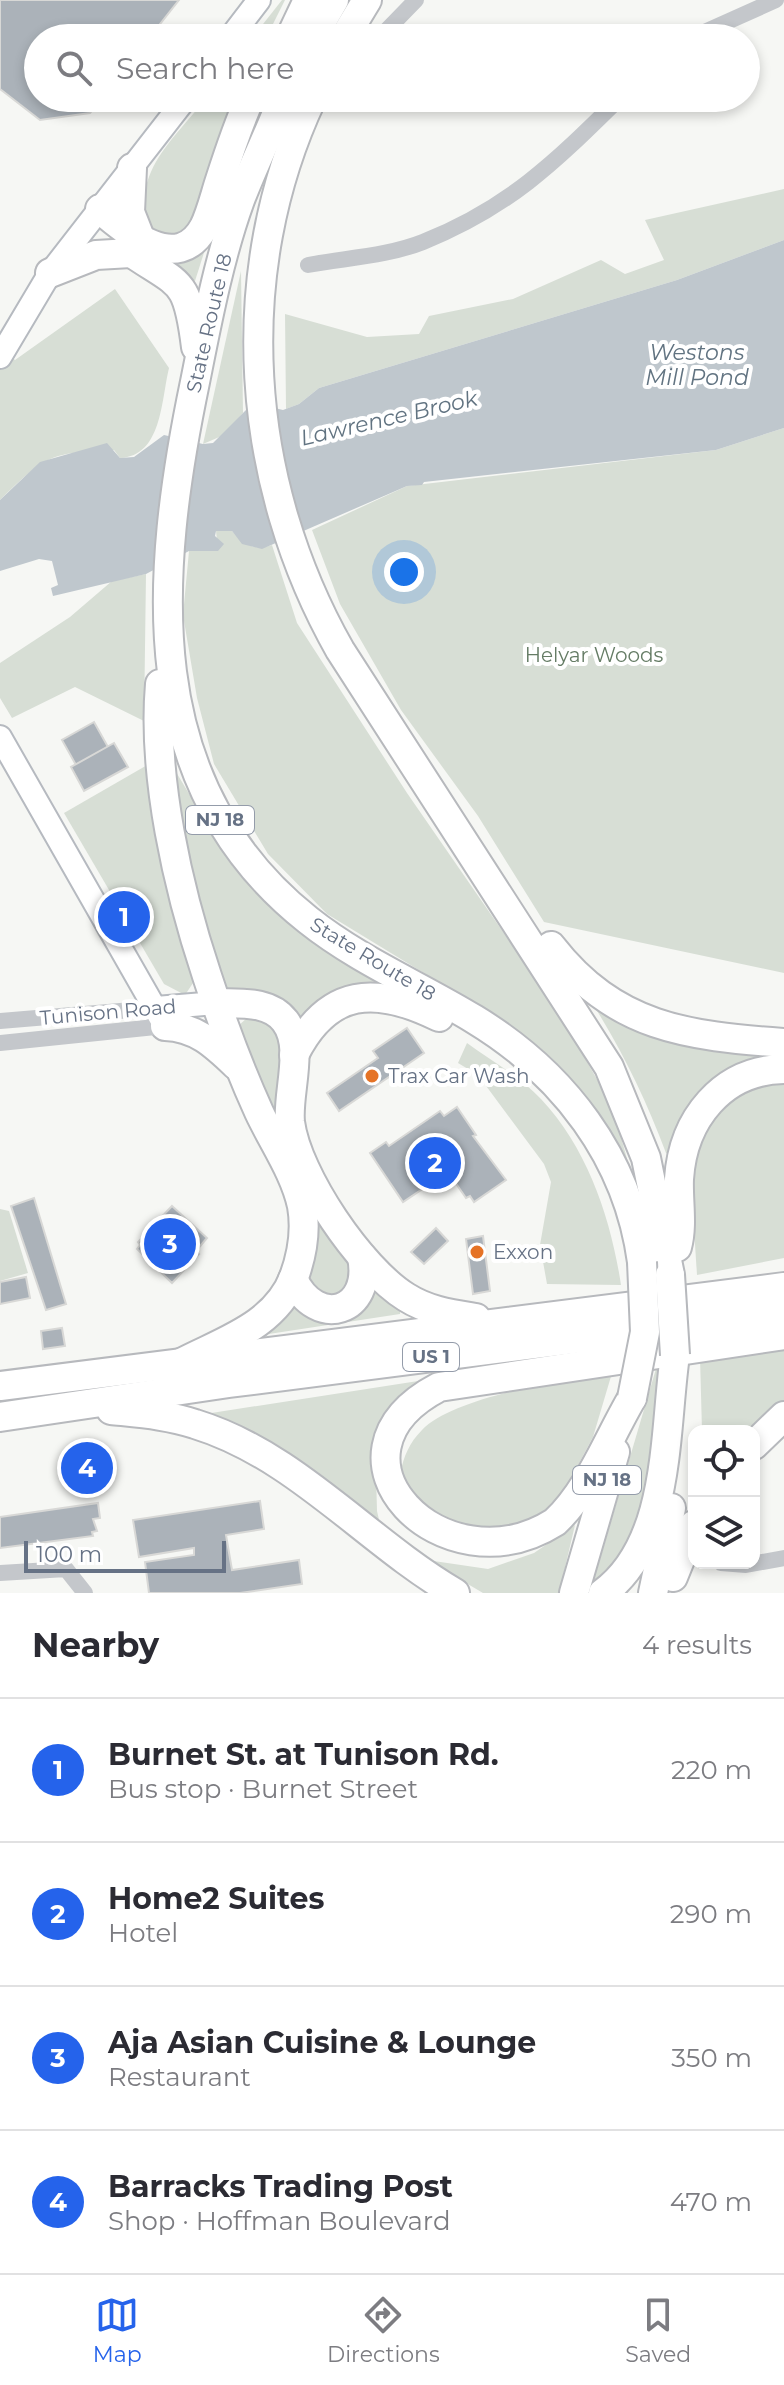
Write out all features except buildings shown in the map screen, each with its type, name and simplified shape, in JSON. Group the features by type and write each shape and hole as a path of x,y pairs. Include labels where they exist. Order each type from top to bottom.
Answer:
{"highway":[{"path":"320,24 334,0"},
{"path":"352,24 367,0"},
{"path":"295,24 305,6"},
{"path":"50,273 96,255 136,246 175,249 188,244 201,232 245,112"},
{"path":"240,200 261,112"},
{"name":"State Route 18","path":"277,112 240,200 191,400 174,505 166,611 174,692 187,747 210,803 250,862 309,922 489,1029 553,1080 584,1117 611,1160 632,1212 642,1262 645,1332 632,1398 574,1593"},
{"name":"State Route 18","path":"306,112 290,154 269,234 260,313 258,365 264,428 275,486 291,542 315,604 354,672 584,1023 620,1090 653,1184 670,1275 675,1355 676,1470 653,1593"},
{"path":"132,168 130,212 136,246"},
{"path":"95,216 136,246 184,290 191,311 198,366"},
{"path":"166,611 158,706 166,790 185,899 216,1003 240,1069 302,1207 303,1239 293,1279 279,1302 261,1321 181,1363"},
{"path":"493,884 534,922 576,975 632,1015 693,1035 784,1043"},
{"path":"294,1055 310,1027 332,1007 361,997 383,997 436,1016 553,1080"},
{"path":"216,1003 255,1005 276,1013 291,1031 294,1055 289,1111 298,1152 362,1257 388,1285 419,1304 443,1313 508,1323"},
{"path":"160,1017 199,1034 240,1069"},
{"path":"670,1275 680,1237 681,1164 698,1115 718,1092 736,1080 758,1072 784,1069"},
{"path":"293,1279 311,1305 328,1310 343,1307 353,1301 362,1286 362,1257"},
{"path":"626,1307 784,1267"},
{"name":"US 1","path":"0,1386 784,1287"},
{"name":"US 1","path":"0,1417 186,1389 784,1312"},
{"path":"632,1398 573,1501 548,1529 516,1549 483,1556 449,1552 420,1536 397,1512 386,1472 390,1442 409,1409 439,1387 784,1335"},
{"path":"603,1593 633,1563 647,1536 662,1469 675,1355"},
{"path":"78,1407 164,1416 237,1440 285,1468 434,1585 455,1593"},
{"path":"760,1439 784,1416"},
{"path":"669,1593 688,1541"}],"street":[{"path":"241,24 259,0"},
{"path":"393,24 416,0"},
{"path":"722,24 776,0"},
{"path":"0,357 50,273 175,112"},
{"path":"308,265 420,243 504,203 567,150 606,112"},
{"path":"0,737 160,1017"},
{"name":"Tunison Road","path":"0,1043 160,1017 216,1003"},
{"name":"Tunison Road","path":"0,1021 160,1017"},
{"path":"760,1562 784,1558"},
{"path":"0,1573 66,1569 85,1593"}],"green space":[{"path":"282,0 285,0 273,24 263,24"},
{"path":"194,112 233,112 193,224 171,239 148,229 145,209 150,174 168,143"},
{"path":"784,189 784,240 677,280 319,388 299,404 286,409 285,314 367,337 419,334 429,316 513,299 601,260 625,274 664,260 645,220"},
{"path":"208,240 195,281 162,261"},
{"path":"241,271 243,413 224,435 203,444"},
{"path":"115,289 169,368 152,437 134,455 120,458 114,450 75,453 50,459 0,500 0,348 15,360"},
{"name":"Helyar Woods","path":"784,428 784,973 544,922 478,816 401,710 340,604 312,530 407,486 716,450"},
{"path":"216,531 232,531 240,540 255,547 272,545 297,623 407,793 557,1010 598,1081 618,1127 628,1162 583,1095 538,1048 509,1025 327,914 268,854 214,764 197,698 183,615 189,551 218,550"},
{"path":"146,574 144,721 75,687 12,718 0,698 0,663 70,617 112,581"},
{"path":"149,764 195,980 185,995 164,984 64,813"},
{"path":"176,772 233,867 295,929 410,999 297,1023 224,995 185,857"},
{"path":"589,998 784,1051 784,1062 752,1065 673,1155 666,1153 632,1073"},
{"path":"248,1017 268,1019 283,1033 285,1140 237,1027"},
{"path":"467,1043 533,1091 572,1140 604,1210 621,1285 547,1284 540,1245 551,1182 544,1164 478,1075 458,1063"},
{"path":"765,1083 784,1085 784,1258 697,1275 690,1168 715,1106"},
{"path":"0,1209 9,1211 28,1273 0,1281"},
{"path":"311,1210 357,1268 337,1300 306,1284"},
{"path":"371,1279 401,1305 400,1314 249,1337 293,1296 309,1312"},
{"path":"784,1342 784,1404 760,1426 702,1425 700,1357"},
{"path":"658,1362 654,1469 623,1557 592,1586"},
{"path":"612,1373 593,1437 560,1499 528,1529 434,1533 400,1474 408,1450 422,1430 437,1418 484,1399 540,1385"},
{"path":"431,1379 399,1404 375,1435 380,1524 205,1414"},
{"path":"575,1525 559,1593 483,1593 427,1560 488,1569 534,1553"}],"water":[{"name":"Westons Mill Pond","path":"784,240 784,428 716,450 424,482 422,485 407,486 262,549 242,544 232,531 216,531 215,536 224,544 218,551 189,551 146,574 53,596 51,588 58,585 52,561 39,559 0,571 0,500 40,462 107,443 120,458 134,457 164,435 203,444 213,443 248,408 262,405 283,410 299,404 319,388 677,280"}],"place":[{"name":"Burnet St. at Tunison Rd.","path":"124,917"},
{"name":"Trax Car Wash","path":"372,1076"},
{"name":"Home2 Suites","path":"435,1163"},
{"name":"Aja Asian Cuisine & Lounge","path":"170,1244"},
{"name":"Exxon","path":"477,1252"},
{"name":"Barracks Trading Post","path":"87,1468"}],"water label":[{"name":"Lawrence Brook","path":"389,418"}]}
